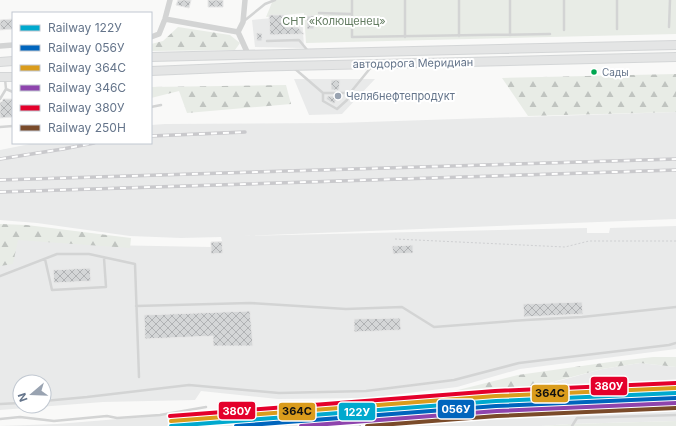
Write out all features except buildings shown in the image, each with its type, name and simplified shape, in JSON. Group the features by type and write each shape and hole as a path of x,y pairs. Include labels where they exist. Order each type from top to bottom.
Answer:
{"main road":[{"name":"автодорога Меридиан","path":"152,57 676,45"},
{"path":"248,54 248,67"},
{"name":"автодорога Меридиан","path":"152,71 248,67 676,57"},
{"path":"0,62 12,61"}],"street":[{"path":"152,37 158,34 165,19 170,0"},
{"path":"238,32 243,22 245,0"},
{"path":"165,19 238,32"},
{"path":"238,32 248,54"},
{"path":"0,46 12,45"}],"lane":[{"path":"243,22 265,4 275,0"},
{"path":"352,0 352,38 550,34"},
{"path":"405,0 405,36"},
{"path":"459,0 459,36"},
{"path":"510,0 510,35"},
{"path":"564,0 564,30"},
{"path":"617,0 617,30"},
{"path":"669,27 670,0"},
{"path":"319,13 352,14"},
{"path":"267,41 299,40 310,53"},
{"path":"323,93 323,101 337,109 347,100 350,92 374,64"},
{"path":"293,66 323,93 350,92"},
{"path":"0,99 6,89 6,77"},
{"path":"6,89 12,92"},
{"path":"152,107 162,105"},
{"path":"0,127 12,126"},
{"path":"0,276 57,254 89,254 135,264 138,377"},
{"path":"45,259 52,290 106,287 104,258"},
{"path":"136,306 250,303 346,309 402,306 434,327 582,317 676,307"},
{"path":"52,400 189,385 279,393 366,391 454,380 519,363 676,343"},
{"path":"0,404 12,403"},
{"path":"0,419 20,417 54,421 107,416 117,418 160,415 206,407"},
{"path":"572,426 577,418 676,415"}],"path":[{"path":"395,239 565,247 589,241 676,241"},
{"path":"229,418 285,413 286,426"},
{"path":"188,416 193,415 193,420"}],"shaded area":[{"path":"302,15 304,48 255,47 252,20"},
{"path":"294,79 375,79 342,114 309,115"},
{"path":"676,112 676,219 242,236 587,228 587,233 609,233 610,228 676,226 676,349 520,369 457,387 367,398 278,399 201,391 195,400 103,402 52,406 52,374 12,374 12,409 0,410 0,239 18,238 103,245 211,247 211,242 222,241 221,237 181,238 130,236 37,223 0,220 0,150 30,144 152,144 152,125 336,123"},
{"path":"640,363 676,367 676,421 541,426 0,426 57,424 288,405 347,407 441,400 526,390 602,369"}],"green space":[{"name":"СНТ «Колющенец»","path":"273,0 676,0 676,34 306,43 304,13 266,17"},
{"path":"178,27 230,35 240,43 235,50 152,51 152,44 163,41"},
{"path":"676,74 676,112 528,116 502,78"},
{"path":"286,85 291,104 187,113 179,91 152,98 152,87"},
{"path":"0,224 27,225 131,238 130,248 18,240 13,264 0,266"},
{"path":"653,357 676,357 676,367 640,363 602,369 526,389 441,400 347,407 288,405 345,404 450,392 518,375"},
{"path":"676,421 676,426 541,426 569,424"}],"railway":[{"path":"152,136 245,132"},
{"path":"0,159 89,144"},
{"path":"0,180 676,159"},
{"path":"0,192 676,170"},
{"path":"361,426 490,413 676,404"}],"rail line":[{"name":"380У","path":"170,416 495,391 676,383"},
{"name":"364С","path":"171,421 496,396 676,388"},
{"name":"122У","path":"171,426 496,401 676,393"},
{"name":"056У","path":"236,426 496,406 676,398"},
{"name":"346С","path":"301,426 497,411 676,403"},
{"name":"250Н","path":"367,426 497,416 676,408"}],"place":[{"name":"Сады","path":"594,72"},
{"name":"Челябнефтепродукт","path":"338,96"}]}
